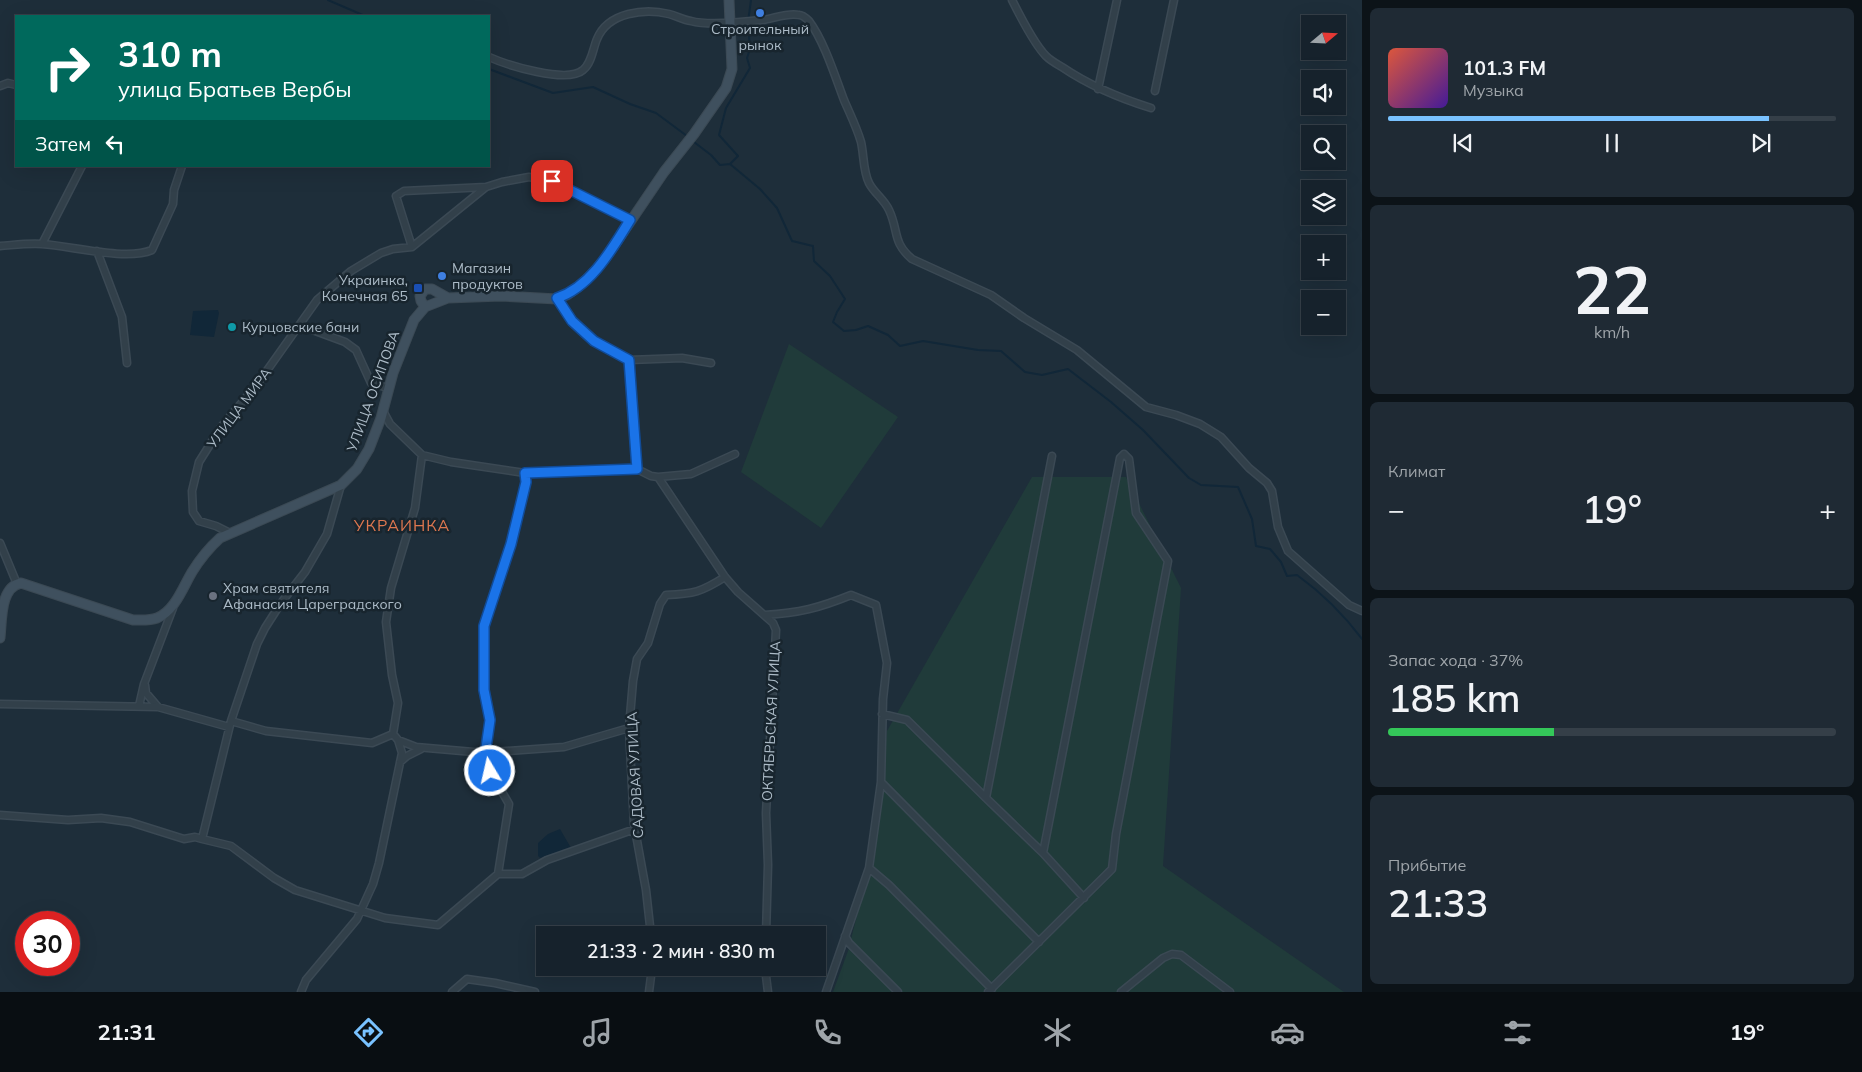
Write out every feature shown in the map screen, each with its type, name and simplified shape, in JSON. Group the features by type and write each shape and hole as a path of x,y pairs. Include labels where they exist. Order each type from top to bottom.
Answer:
{"main road":[{"path":"448,298 432,289 425,289 420,296 425,307 448,298 501,296 557,298 572,292 591,275 726,88 730,80 732,58 729,0"},
{"name":"УЛИЦА ОСИПОВА","path":"17,584 25,583 133,620 155,619 169,610 210,547 220,538 341,485 357,469 369,449 388,388 414,320 425,307"},
{"path":"0,638 5,598 8,589 17,584"}],"street":[{"path":"1012,0 1046,56 1098,89 1151,108"},
{"path":"1098,89 1117,0"},
{"path":"1155,91 1174,0"},
{"path":"490,57 527,70 561,74 576,73 584,70 589,63 598,37 604,29 629,14 652,11 703,23 766,20 795,14 807,19 828,58 860,141 869,182 887,205 897,241 902,251 912,259 991,295 1095,364 1146,408 1176,415 1200,424 1221,437 1249,468 1267,483 1272,491 1278,527 1288,551 1349,605 1362,610"},
{"path":"0,86 8,83 15,84"},
{"path":"42,244 81,167"},
{"path":"0,246 42,244 97,251 143,254 152,250 173,204 174,190 182,167"},
{"name":"УЛИЦА МИРА","path":"230,533 199,521 193,512 192,491 199,462 221,427 256,386 317,300 351,271 381,253 412,246 486,187 529,177 552,181 630,220"},
{"path":"412,246 396,196 404,191 486,187"},
{"path":"97,251 122,317 127,363"},
{"path":"557,298 572,321 594,341 629,360 682,358 711,363"},
{"path":"299,326 345,342 356,350 371,383 388,388"},
{"path":"629,360 637,469"},
{"path":"383,409 390,424 422,455 451,462 525,473 637,469 651,476 658,477 691,474 735,454"},
{"path":"869,868 889,885 990,990 1112,869 1118,824 1168,561 1136,513 1129,459 1124,454 1120,458 1043,853"},
{"path":"301,992 306,980 357,919 373,884 379,863 402,753 398,740 393,734 398,703 392,675 386,622 390,588 415,508 422,455"},
{"path":"986,798 1052,456"},
{"path":"498,874 509,804 490,771 485,755 490,720 484,690 484,626 511,544 526,482 525,473"},
{"name":"ОКТЯБРЬСКАЯ УЛИЦА","path":"658,477 725,577 738,592 773,623 776,630 766,813 768,865 766,926"},
{"path":"202,839 230,724 257,644 281,603 305,572 327,534 341,485"},
{"path":"0,543 17,584"},
{"name":"САДОВАЯ УЛИЦА","path":"650,926 646,890 635,829 629,728 632,681 637,659 648,644 660,604 666,595 693,594 706,589 725,577"},
{"path":"765,615 796,613 826,605 851,595 876,606 887,663 882,714 880,782 869,868 826,992"},
{"path":"139,706 144,684 176,600"},
{"path":"144,684 146,693 158,707"},
{"path":"0,704 158,707 266,731 372,742 393,734"},
{"path":"882,714 907,720 1043,853 1084,898"},
{"path":"485,755 493,752 564,747 629,728"},
{"path":"398,740 416,747 485,753 485,755"},
{"path":"400,762 407,756 424,748"},
{"path":"880,782 1039,942"},
{"path":"0,815 68,820 101,818 130,822 184,839 195,837 231,846 274,878 295,890 385,918 438,925 498,874 522,874 547,860 635,829"},
{"path":"845,936 898,992"},
{"path":"1126,990 1163,958 1172,954 1181,955 1230,992"},
{"path":"649,992 651,976"},
{"path":"766,976 768,992"},
{"path":"452,992 467,979 535,992"}],"green space":[{"path":"789,344 898,417 821,528 741,472"},
{"path":"1032,477 1126,477 1181,588 1163,866 1344,992 833,992 848,951 869,868 887,731"}],"water":[{"path":"218,310 214,337 190,335 193,311"},
{"path":"560,829 571,848 540,858 538,856 538,843 548,834"}],"waterway":[{"path":"328,0 363,15"},
{"path":"730,164 738,156 719,135 726,108 750,68 747,58 750,49 748,22 751,0"},
{"path":"490,69 553,93 593,87 630,104 656,113 687,136"},
{"path":"694,142 711,155 720,165 730,164 760,189 777,208 792,241 813,246 814,261 830,276 845,299 833,322 844,331 868,326 888,335 900,346 923,341 978,350 1001,351 1025,372 1042,375 1068,369 1111,402 1143,430 1189,478 1201,485 1238,487 1252,519 1256,546 1270,549 1281,562 1287,576 1297,575 1315,589 1348,621 1362,639"}],"place":[{"name":"Строительный рынок","path":"760,13"},
{"name":"Магазин продуктов","path":"442,276"},
{"name":"Украинка, Конечная 65","path":"418,288"},
{"name":"Курцовские бани","path":"232,327"},
{"name":"Храм святителя Афанасия Цареградского","path":"213,596"}],"district":[{"name":"УКРАИНКА","path":"402,525"}],"route":[{"path":"490,771 485,755 490,720 484,690 484,626 511,544 526,482 525,473 637,469 629,360 594,341 572,321 557,298 567,295 578,288 591,275 630,220 552,181"}]}
